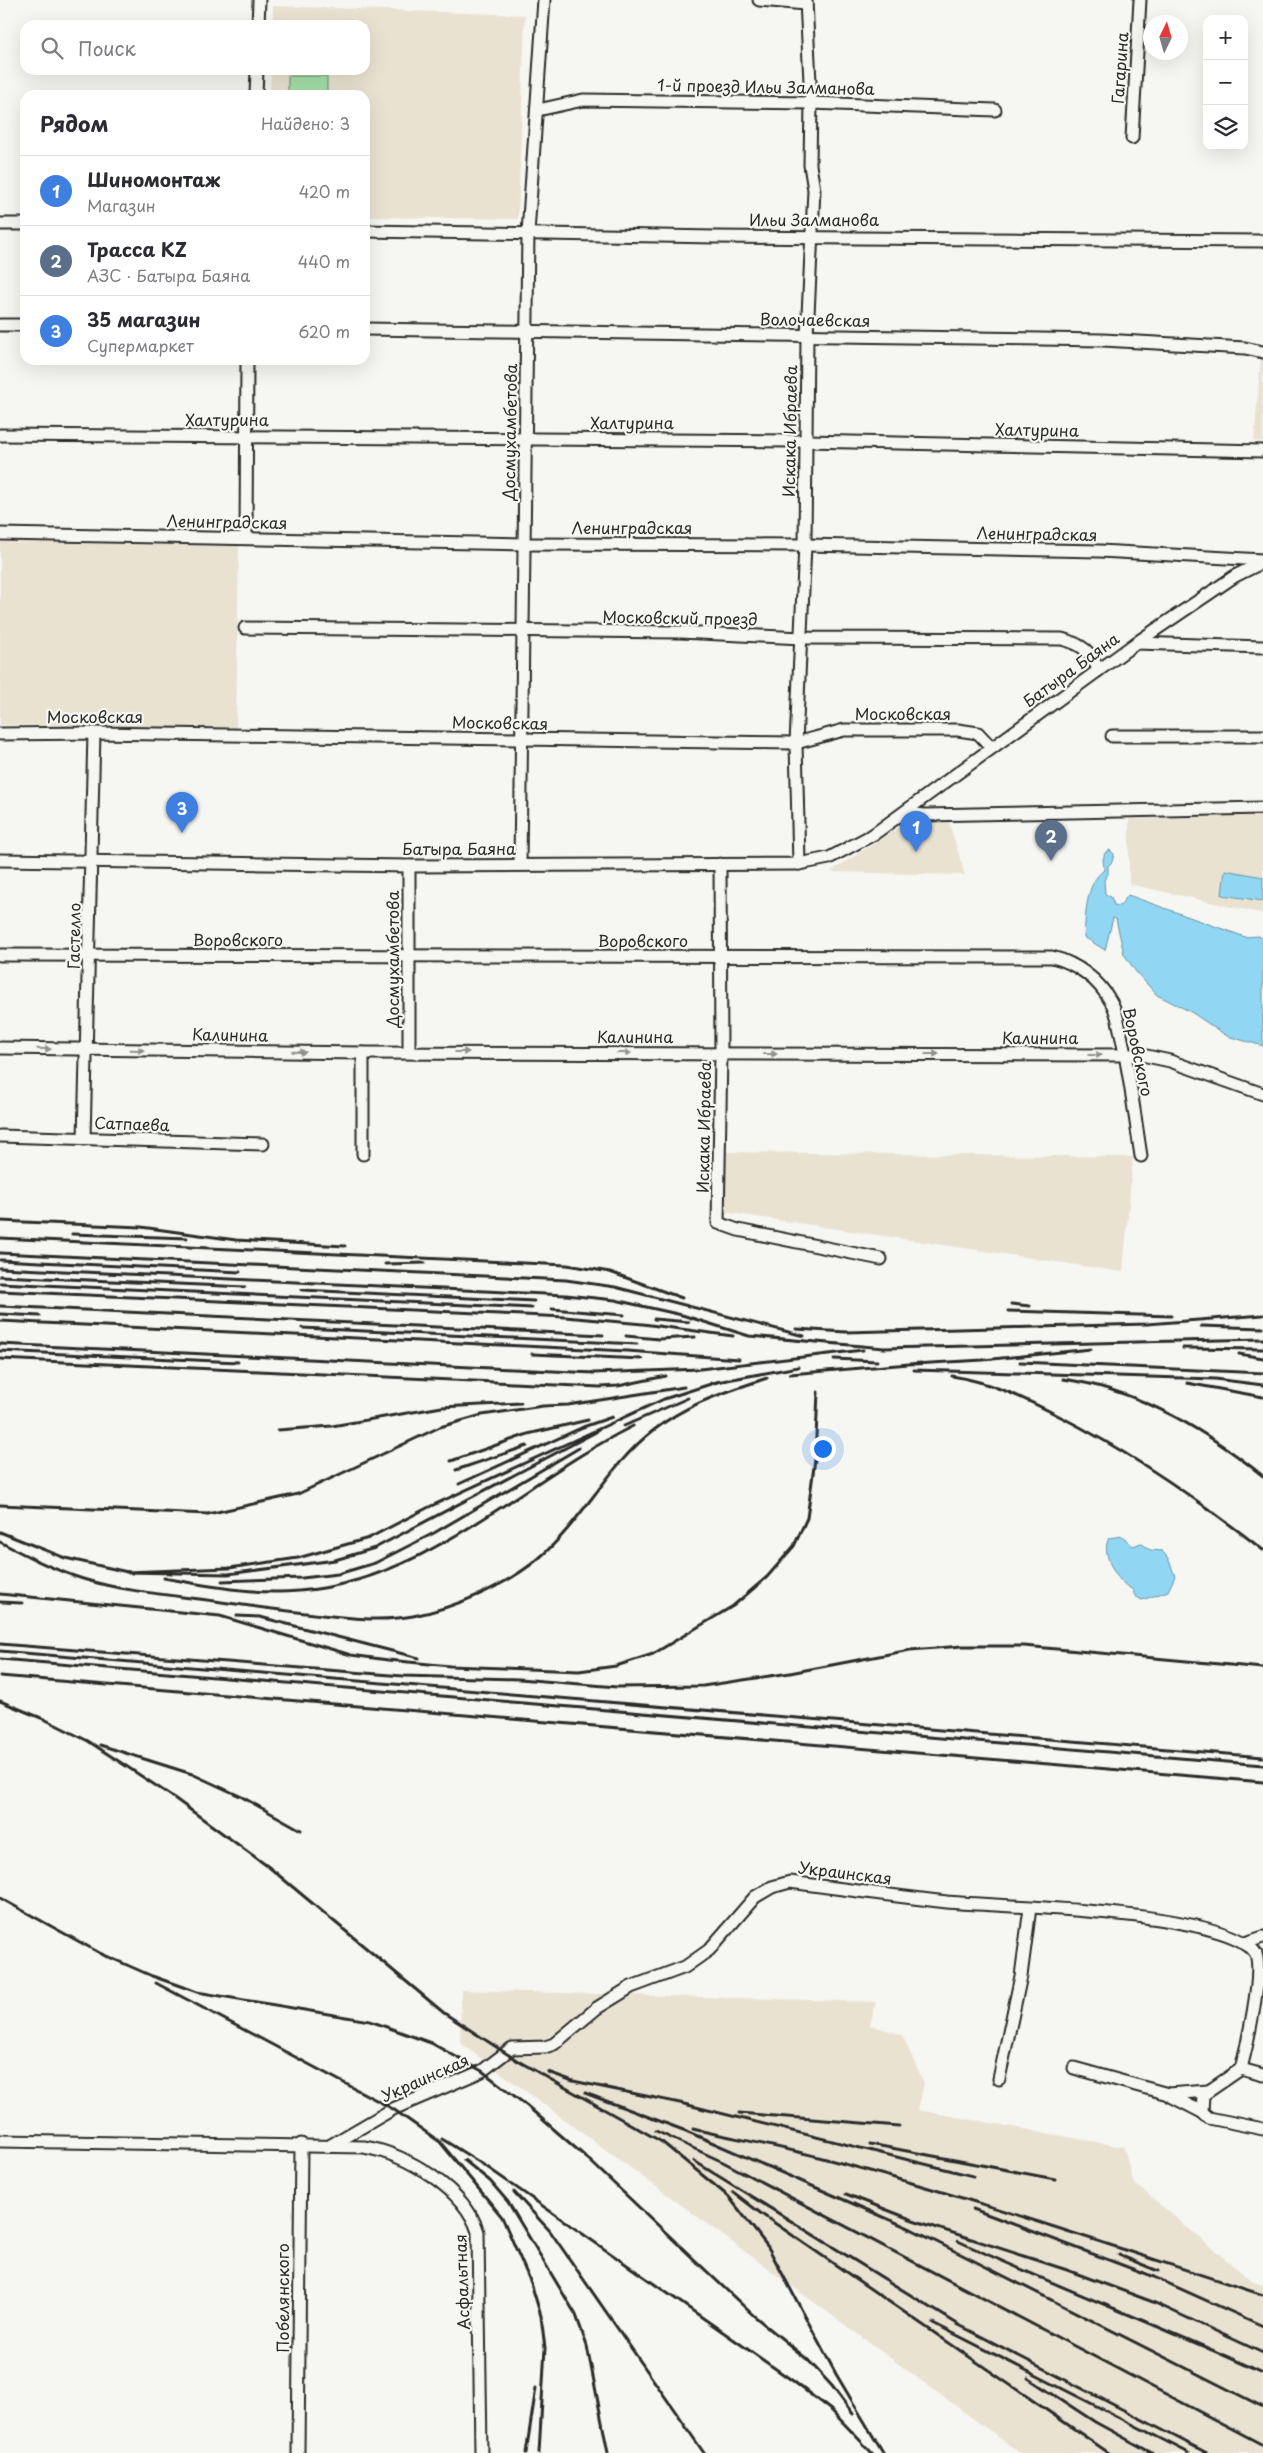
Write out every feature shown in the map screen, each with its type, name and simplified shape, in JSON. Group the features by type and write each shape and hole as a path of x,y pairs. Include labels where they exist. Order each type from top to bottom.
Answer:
{"street":[{"path":"258,20 259,0"},
{"name":"Досмухамбетова","path":"520,865 528,232 538,110 544,0"},
{"path":"758,0 806,2"},
{"name":"Гагарина","path":"1132,138 1140,0"},
{"name":"Искака Ибраева","path":"799,864 796,743 802,638 807,336 814,190 810,165 810,103 806,2"},
{"path":"256,75 256,90"},
{"name":"1-й проезд Ильи Залманова","path":"538,110 583,100 810,103 995,110"},
{"path":"0,224 20,224"},
{"name":"Ильи Залманова","path":"370,230 716,237 812,236 1263,241"},
{"path":"0,325 20,325"},
{"name":"Волочаевская","path":"370,329 1103,340 1245,348 1263,352"},
{"path":"246,538 247,365"},
{"name":"Халтурина","path":"0,435 806,441 1263,451"},
{"name":"Ленинградская","path":"0,534 525,544 805,545 1100,551 1263,561"},
{"name":"Батыра Баяна","path":"0,860 409,866 799,864 829,858 842,853 904,813 1136,643 1235,576 1263,561"},
{"name":"Московский проезд","path":"245,628 680,632 802,638 1062,640 1080,645 1090,653 1098,671"},
{"path":"1136,643 1263,647"},
{"name":"Московская","path":"0,734 94,733 796,743 844,730 958,730 978,733 992,747"},
{"name":"Гастелло","path":"84,1138 88,1050 94,733"},
{"path":"1112,736 1263,736"},
{"path":"904,813 925,816 1263,808"},
{"name":"Искака Ибраева","path":"720,864 721,1054 718,1223 738,1230 881,1259"},
{"name":"Досмухамбетова","path":"409,866 409,1052"},
{"name":"Воровского","path":"0,955 1052,957 1076,965 1104,991 1116,1013 1125,1055 1141,1156"},
{"name":"Калинина","path":"0,1048 363,1053 1142,1055 1170,1062 1263,1094"},
{"path":"362,1154 363,1053"},
{"name":"Сатпаева","path":"0,1136 263,1144"},
{"name":"Украинская","path":"330,2145 401,2106 459,2083 482,2071 512,2048 545,2047 554,2044 597,2008 624,1991 685,1967 710,1950 755,1897 772,1887 790,1882 948,1902 1081,1910 1164,1919 1245,1943"},
{"path":"999,2079 1021,1976 1030,1908"},
{"path":"1202,2112 1202,2095 1241,2069 1256,2015 1260,1972 1258,1956 1245,1943 1263,1937"},
{"path":"1074,2068 1168,2094 1202,2112 1209,2118 1263,2129"},
{"path":"1241,2069 1263,2075"},
{"path":"1168,2094 1208,2091"},
{"path":"0,2141 301,2144"},
{"name":"Асфальтная","path":"301,2144 364,2146 384,2150 434,2178 469,2211 478,2232 479,2245 481,2453"},
{"name":"Побелянского","path":"298,2453 301,2144"}],"shaded area":[{"path":"273,6 525,15 518,219 370,217 370,90 270,90 271,75 370,75 370,20 273,20"},
{"path":"1261,357 1263,357 1263,442 1254,441"},
{"path":"0,542 239,546 236,728 0,725"},
{"path":"1263,815 1263,914 1129,884 1129,819"},
{"path":"949,822 965,875 830,872 901,826 915,823"},
{"path":"726,1152 1133,1157 1123,1272 724,1212"},
{"path":"461,1990 876,2002 870,2025 902,2035 924,2083 918,2110 1124,2147 1133,2182 1253,2282 1263,2285 1263,2453 1020,2453 460,2043"}],"green space":[{"path":"288,76 327,76 327,90 288,90"}],"water":[{"path":"1110,850 1114,854 1112,862 1108,866 1108,874 1104,880 1105,894 1111,897 1114,905 1120,906 1128,895 1245,937 1259,936 1263,939 1263,1046 1227,1036 1191,1012 1157,995 1136,972 1124,954 1116,919 1113,918 1105,950 1084,937 1086,910 1090,892 1093,883 1104,870 1103,860 1105,853"},
{"path":"1225,870 1263,877 1263,901 1222,895"},
{"path":"1122,1536 1133,1546 1141,1543 1150,1550 1162,1551 1168,1558 1175,1576 1168,1591 1142,1600 1135,1596 1132,1589 1121,1581 1108,1559 1107,1544 1109,1538"}],"railway":[{"path":"0,1221 141,1227 236,1240 345,1246"},
{"path":"72,1234 187,1238"},
{"path":"0,1238 567,1265 610,1272 682,1298"},
{"path":"0,1253 566,1280 615,1287 804,1336"},
{"path":"0,1260 240,1272"},
{"path":"385,1264 425,1263"},
{"path":"0,1268 566,1295 615,1300 682,1315 749,1336 884,1348 1263,1339"},
{"path":"0,1276 245,1287"},
{"path":"0,1283 532,1308"},
{"path":"302,1290 534,1301"},
{"path":"0,1291 565,1317 643,1324 733,1336"},
{"path":"1011,1304 1030,1306"},
{"path":"0,1306 603,1335"},
{"path":"552,1309 624,1315"},
{"path":"1008,1311 1171,1316"},
{"path":"0,1314 40,1316"},
{"path":"796,1329 846,1332 1147,1324 1263,1315"},
{"path":"654,1319 689,1322"},
{"path":"0,1321 627,1351 739,1359"},
{"path":"1201,1326 1263,1328"},
{"path":"302,1328 637,1344"},
{"path":"626,1336 659,1339 695,1337"},
{"path":"0,1344 594,1373 700,1369 863,1350"},
{"path":"1183,1348 1263,1349"},
{"path":"914,1364 983,1360 1091,1349"},
{"path":"0,1351 238,1362"},
{"path":"532,1354 642,1359"},
{"path":"1239,1354 1263,1358"},
{"path":"0,1359 600,1387 618,1386 666,1376"},
{"path":"834,1359 877,1361"},
{"path":"1020,1362 1263,1373"},
{"path":"790,1374 921,1363"},
{"path":"711,1383 798,1367"},
{"path":"914,1370 1215,1379 1263,1385"},
{"path":"952,1376 981,1382 1008,1392 1088,1431 1140,1462 1215,1513 1263,1550"},
{"path":"0,1542 72,1575 132,1590 339,1617 376,1619 413,1616 446,1608 479,1595 525,1569 554,1544 623,1460 654,1430 694,1405 722,1393 767,1378"},
{"path":"1063,1379 1117,1392 1169,1414 1218,1443 1263,1476"},
{"path":"596,1432 375,1548 335,1560 228,1574 126,1572 229,1568 298,1558 369,1538 429,1507 664,1399 717,1382"},
{"path":"1187,1383 1263,1397"},
{"path":"0,1505 208,1514 298,1494 440,1427 482,1415 543,1406 568,1405 684,1387"},
{"path":"0,1594 220,1616 351,1655 388,1660 450,1666 579,1671 616,1666 653,1654 733,1606 767,1577 794,1546 807,1518 815,1459 818,1392"},
{"path":"624,1426 688,1398"},
{"path":"278,1430 332,1426 442,1407 521,1403"},
{"path":"459,1484 583,1427 612,1417"},
{"path":"451,1461 528,1434 588,1420"},
{"path":"164,1578 232,1589 282,1592 346,1583 390,1569 432,1549 473,1525 592,1448 633,1426"},
{"path":"456,1470 527,1446"},
{"path":"222,1581 302,1578 338,1574 375,1563 434,1533 579,1448"},
{"path":"0,1532 65,1558 132,1573"},
{"path":"0,1602 22,1603"},
{"path":"237,1616 260,1617 419,1658"},
{"path":"0,1644 403,1676 519,1679 617,1687 703,1686 790,1673 910,1650 963,1646 1024,1646 1263,1668"},
{"path":"0,1651 1263,1757"},
{"path":"0,1659 1263,1765"},
{"path":"0,1676 1263,1782"},
{"path":"0,1701 46,1720 88,1741 170,1795 270,1868 444,2013 518,2061 662,2142 729,2197 768,2247 836,2374 883,2453"},
{"path":"100,1745 192,1774 242,1797 301,1830"},
{"path":"0,1898 107,1957"},
{"path":"102,1954 152,1976 197,1992 370,2021 431,2043 482,2071 526,2105 588,2159 753,2315 808,2360 832,2386 853,2414"},
{"path":"156,1983 393,2109 440,2142 502,2217 531,2283 541,2316 545,2348 539,2453"},
{"path":"548,2072 573,2081 680,2103 973,2176"},
{"path":"585,2093 686,2131 911,2229 1263,2407"},
{"path":"739,2113 899,2126"},
{"path":"693,2129 826,2159 936,2190 1263,2295"},
{"path":"656,2131 723,2162 1263,2445"},
{"path":"442,2139 487,2167 793,2381 832,2411 872,2453"},
{"path":"870,2144 1055,2179"},
{"path":"464,2160 490,2181 508,2202 576,2315 587,2346 608,2453"},
{"path":"694,2161 959,2325 1207,2453"},
{"path":"514,2192 550,2231 704,2453"},
{"path":"733,2192 763,2215 1109,2453"},
{"path":"846,2194 913,2220 1067,2270 1153,2302 1263,2353"},
{"path":"973,2209 1154,2277 1263,2326"},
{"path":"958,2241 1263,2373"},
{"path":"1119,2255 1158,2271"},
{"path":"933,2323 1189,2453"},
{"path":"1028,2378 1095,2422 1152,2453"},
{"path":"526,2453 536,2388"}],"place":[{"name":"35 магазин","path":"182,833"},
{"name":"Шиномонтаж","path":"916,852"},
{"name":"Трасса KZ","path":"1051,861"}]}
